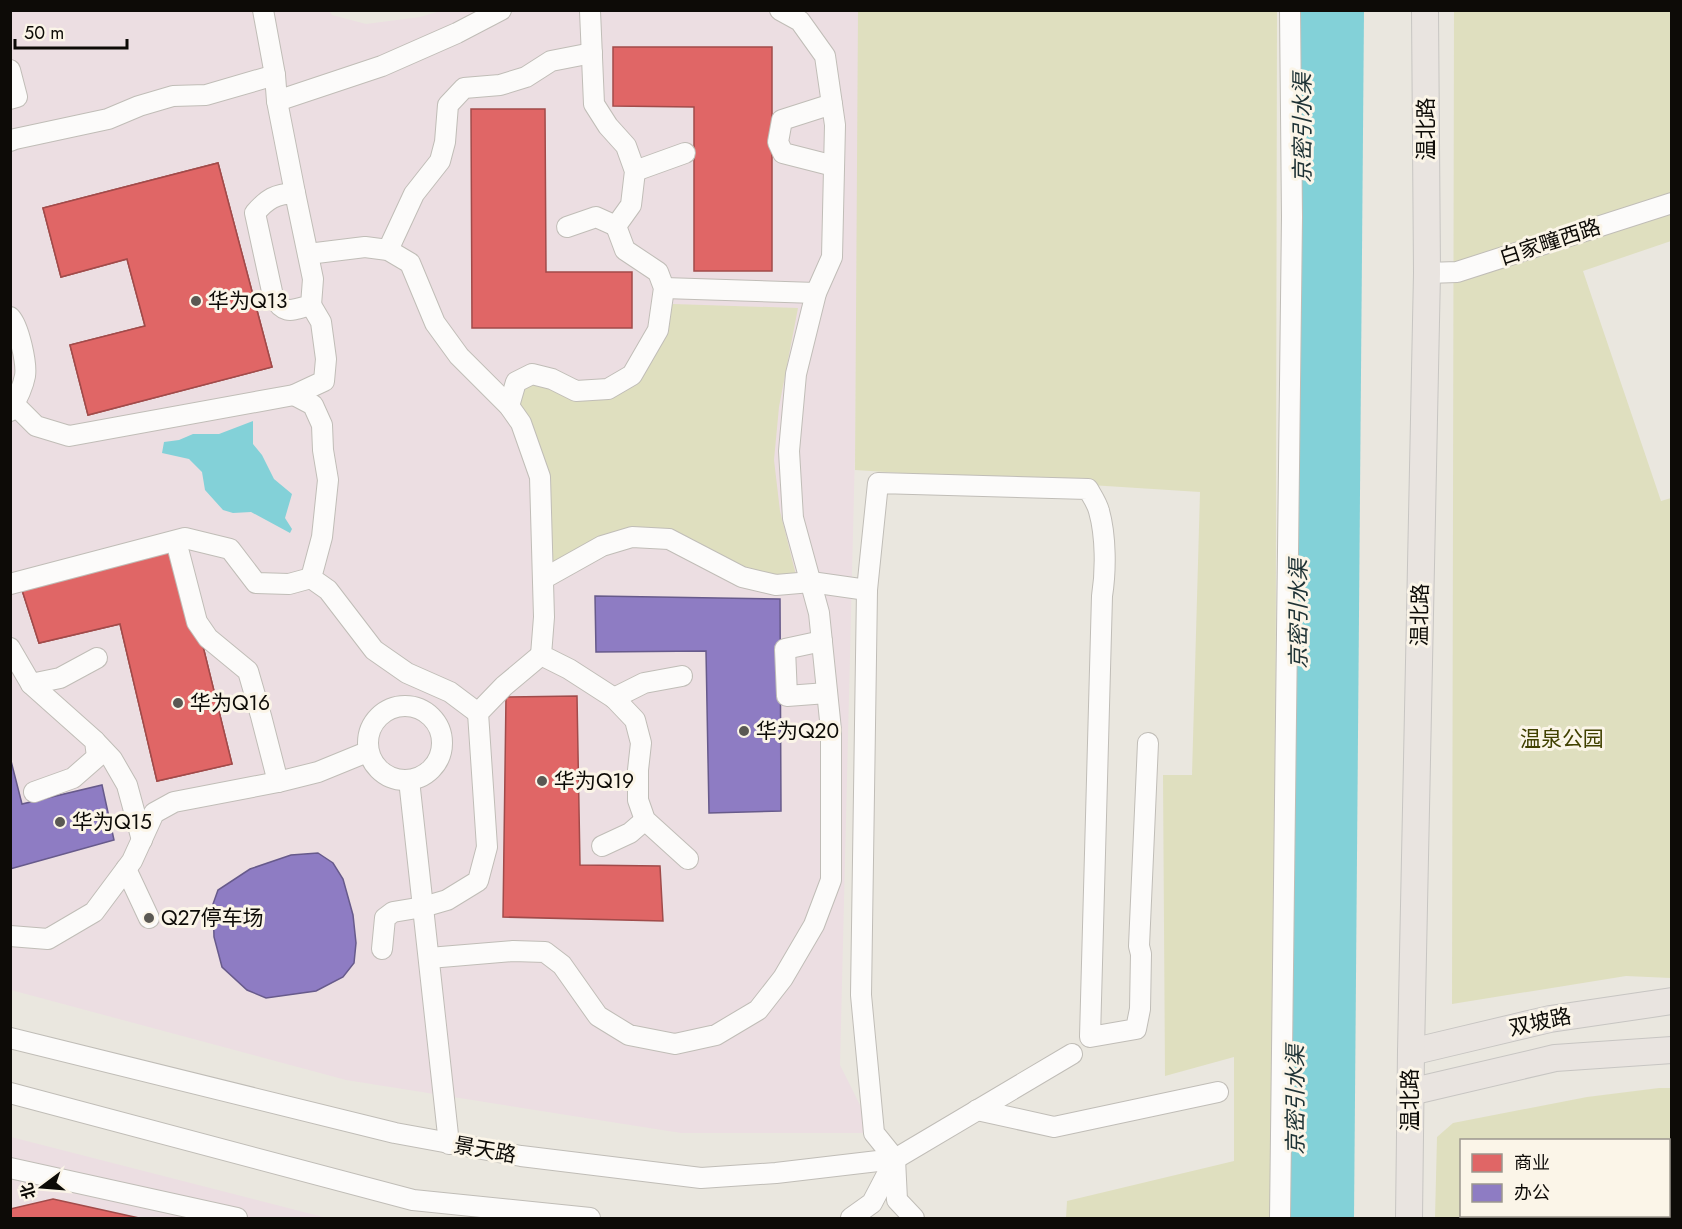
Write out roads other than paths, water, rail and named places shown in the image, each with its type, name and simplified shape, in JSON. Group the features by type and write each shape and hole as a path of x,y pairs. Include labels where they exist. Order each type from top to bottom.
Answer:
{"main road":[{"name":"温北路","path":"1409,1218 1410,1052 1427,273 1425,10"},
{"name":"双坡路","path":"1410,1052 1550,1019 1671,1001"},
{"name":"双坡路","path":"1410,1092 1556,1058 1671,1050"}],"street":[{"path":"10,317 14,321 22,345 25,375 12,407 36,426 69,436 294,395 324,381 326,359 321,322 311,305 313,279 277,101 275,75 263,10"},
{"path":"277,101 382,66 457,33 501,10"},
{"path":"429,958 513,951 545,952 562,965 598,1016 629,1035 675,1044 716,1035 758,1010 783,978 814,925 831,880 831,730 819,613 793,518 789,451 796,374 816,293 832,257 836,125 825,56 800,21 780,10"},
{"path":"1280,1218 1292,217 1290,10"},
{"path":"591,11 594,104 608,126 626,146 635,171 631,206 616,226"},
{"path":"388,250 414,194 440,161 445,142 448,105 465,88 500,84 526,77 551,61 592,54"},
{"path":"10,70 17,97 10,99"},
{"path":"10,141 108,120 139,106 173,96 206,94 275,75"},
{"path":"832,104 782,120 778,142 783,153 834,166"},
{"path":"635,171 685,153"},
{"path":"295,193 280,194 265,202 255,213 273,296 279,307 289,311 311,305"},
{"name":"白家疃西路","path":"1427,273 1457,272 1671,203"},
{"path":"510,406 516,382 532,374 552,379 576,391 608,389 632,375 658,330 664,288 658,272 625,250 616,226 596,217 567,227"},
{"path":"308,254 365,247 388,250 410,263 435,323 459,356 510,406 521,423 540,477 544,617 541,655 504,686 478,713 487,847 478,881 447,900 393,912 385,918 382,949"},
{"path":"664,288 816,293"},
{"path":"294,395 313,405 322,425 328,480 322,537 311,578"},
{"path":"914,1218 897,1200 895,1159 874,1133 861,995 867,591 878,483 1089,489 1099,509 1103,531 1105,579 1102,596 1089,1037 1136,1029 1140,1009 1142,954 1139,946 1148,743"},
{"path":"543,579 602,546 632,537 669,539 742,578 776,585 811,582 867,591"},
{"path":"10,584 185,538 230,549 256,583 289,584 311,578"},
{"path":"176,541 197,622 208,638 248,671 278,782"},
{"path":"311,578 328,590 374,650 407,673 450,692 478,713"},
{"path":"822,641 784,649 787,696 827,693"},
{"path":"10,648 31,684 112,759 127,785 142,840"},
{"path":"541,655 569,669 615,698 635,720 641,743 638,800 645,820 688,859"},
{"path":"31,684 60,678 97,658"},
{"path":"615,698 644,683 682,676"},
{"path":"404,705 416,707 428,713 436,722 441,734 442,746 439,759 426,773 409,780 387,776 377,768 367,752 368,735 372,723 391,707 404,705"},
{"path":"34,792 73,778 98,757 95,741"},
{"path":"10,936 48,939 94,912 132,861 154,813 174,802 318,772 367,752"},
{"path":"409,780 449,1144"},
{"path":"602,846 630,833 645,820"},
{"path":"126,869 148,918"},
{"name":"景天路","path":"10,1038 395,1133 521,1156 701,1178 776,1173 895,1159"},
{"path":"851,1218 872,1203 895,1159 1072,1054"},
{"path":"977,1110 1054,1127 1218,1092"},
{"path":"10,1093 454,1211 590,1218"},
{"path":"10,1168 237,1218"}],"water":[{"name":"京密引水渠","path":"1297,11 1364,11 1354,1218 1284,1218"},
{"path":"253,421 253,444 262,455 274,479 292,494 285,518 292,529 290,533 251,512 233,513 223,510 205,490 202,472 189,459 162,453 164,442 179,440 193,434 219,434"}],"place":[{"name":"华为Q13","path":"196,301"},
{"name":"华为Q16","path":"178,703"},
{"name":"华为Q20","path":"744,731"},
{"name":"华为Q19","path":"542,781"},
{"name":"华为Q15","path":"60,822"},
{"name":"Q27停车场","path":"149,918"}],"park label":[{"name":"温泉公园","path":"1562,739"}]}
